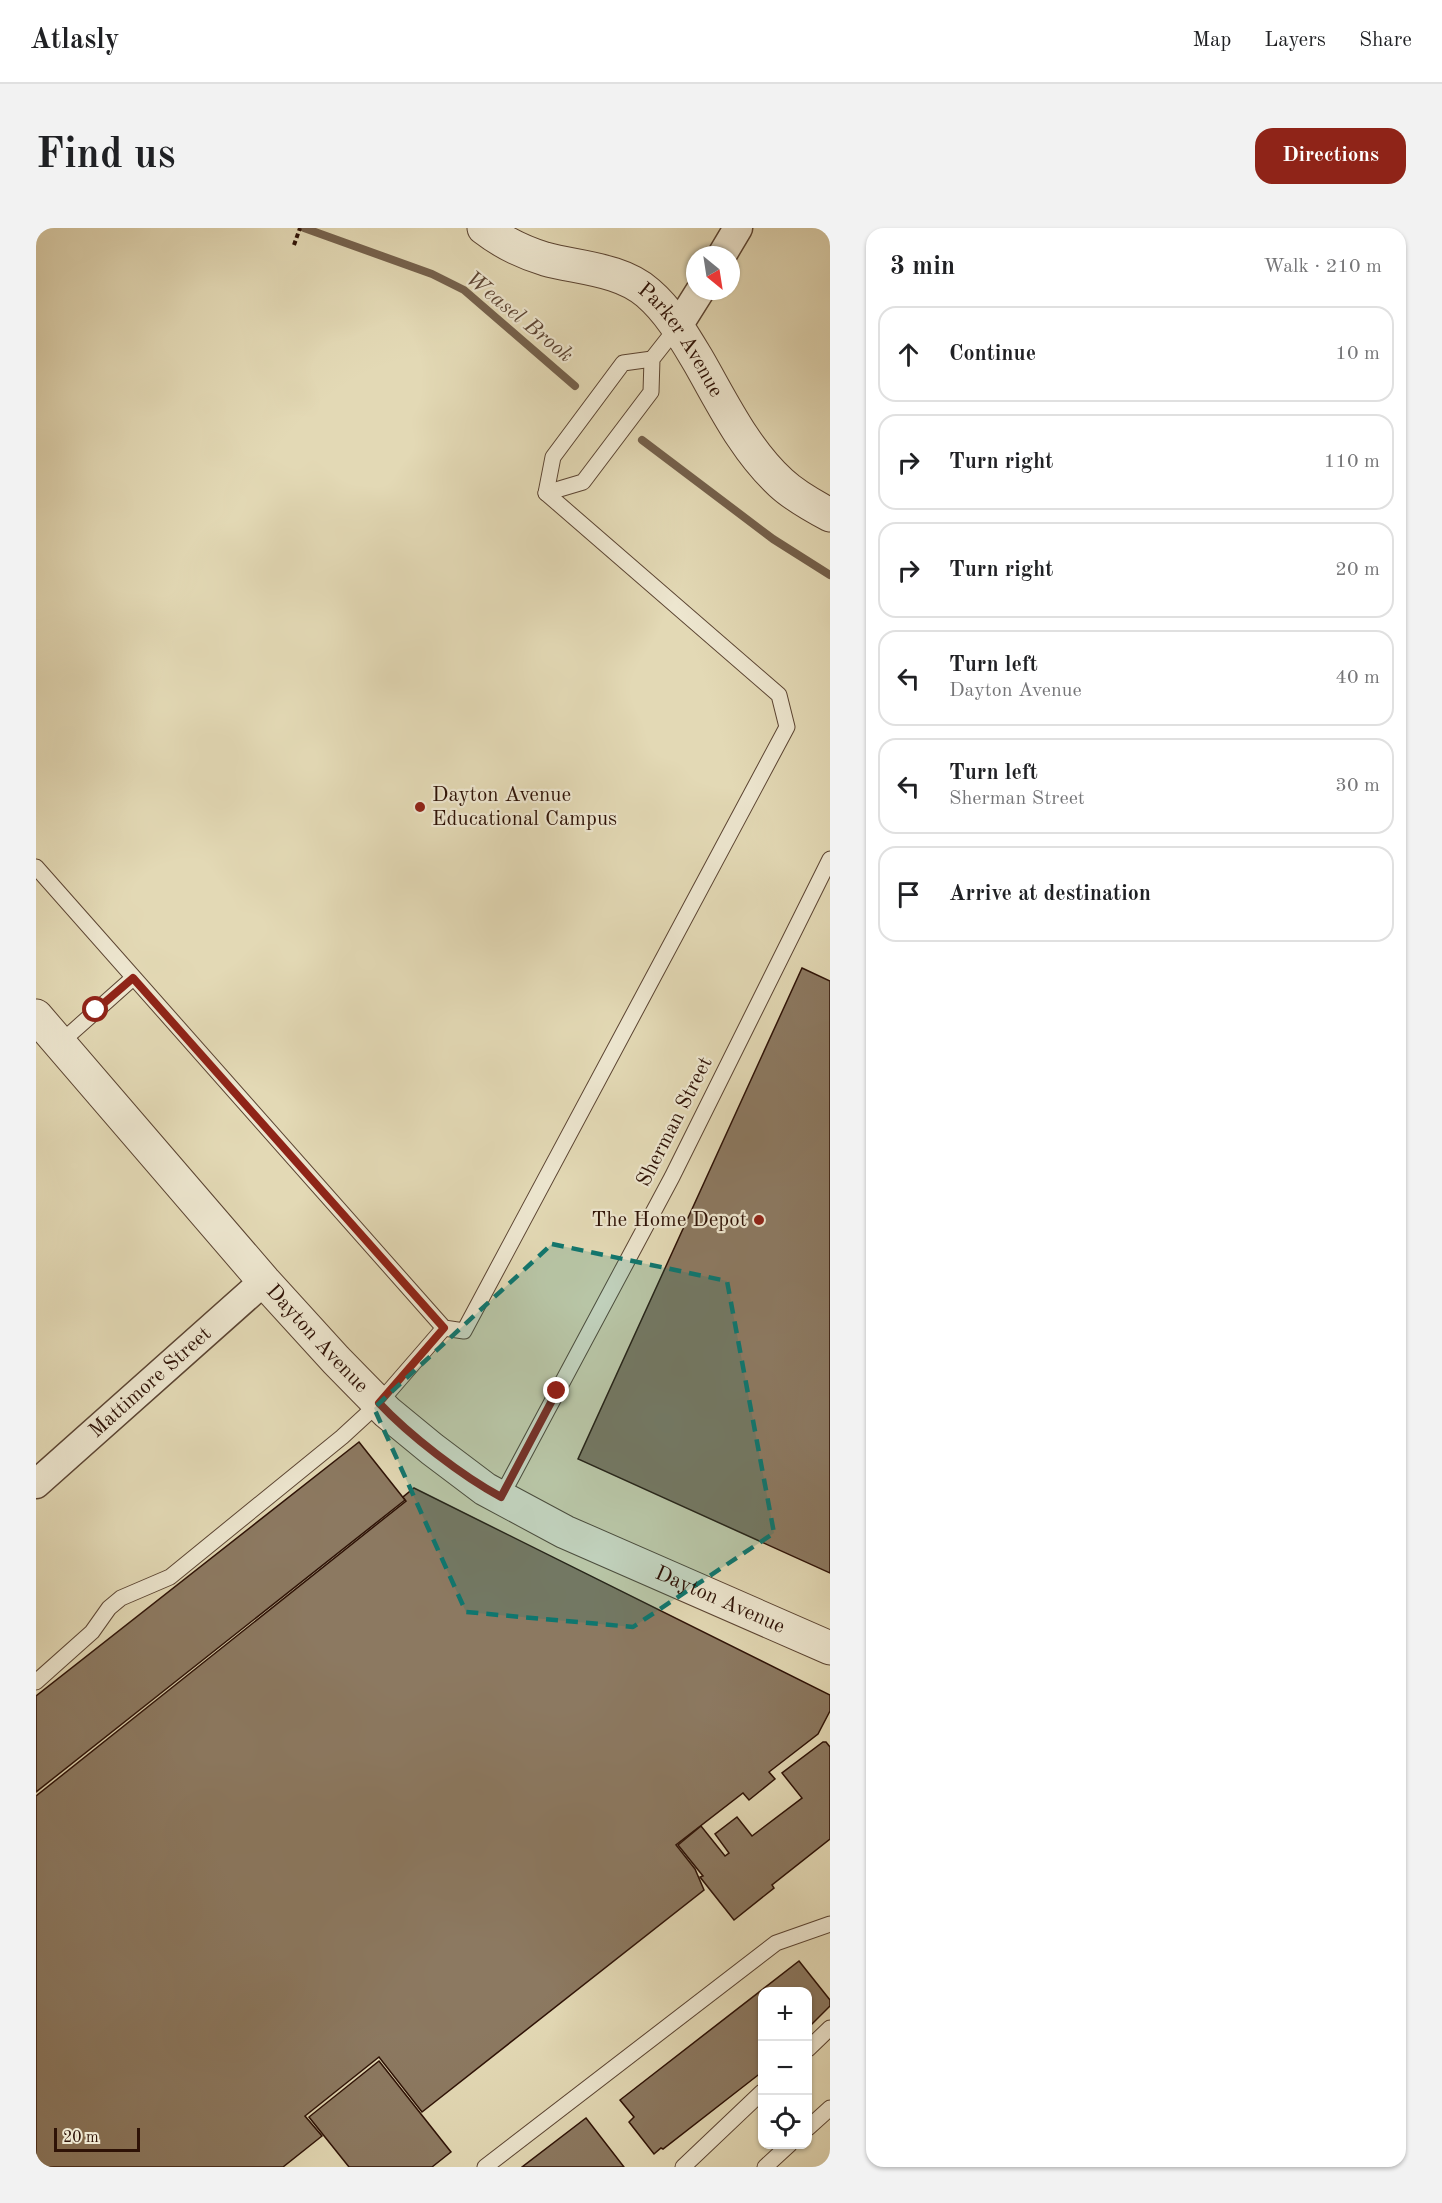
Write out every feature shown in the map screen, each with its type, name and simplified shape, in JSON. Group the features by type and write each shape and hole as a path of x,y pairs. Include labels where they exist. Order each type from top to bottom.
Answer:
{"street":[{"name":"Parker Avenue","path":"484,228 499,240 518,249 543,258 625,279 645,291 664,308 678,326 742,436 759,460 781,483 805,501 830,515"},
{"path":"727,246 738,228"},
{"path":"678,326 694,300"},
{"name":"Dayton Avenue","path":"45,1033 264,1281 379,1403 432,1449 485,1489 565,1532 830,1648"},
{"name":"Mattimore Street","path":"36,1484 264,1281"}],"lane":[{"path":"546,494 583,482 651,392 652,359 678,326"},
{"path":"546,494 553,457 623,363 652,359"},
{"path":"36,867 444,1328 464,1330 787,727 779,695 546,494"},
{"name":"Sherman Street","path":"501,1497 672,1177 830,859"},
{"path":"45,1033 133,978"},
{"path":"36,1682 92,1632 109,1608 121,1598 170,1577 337,1441 379,1403 444,1328"},
{"path":"485,2167 776,1943 830,1924"},
{"path":"812,2044 830,2028"},
{"path":"683,2167 759,2095"},
{"path":"812,2124 830,2108"},
{"path":"765,2167 785,2149"}],"path":[{"path":"294,245 300,228"}],"highlighted area":[{"path":"552,1244 727,1281 774,1533 633,1627 466,1612 374,1408"}],"building":[{"name":"The Home Depot","path":"802,968 830,981 830,1573 578,1459"},
{"path":"359,1442 405,1500 36,1792 36,1696"},
{"path":"414,1488 830,1695 830,1711 818,1734 769,1772 775,1779 749,1800 743,1793 676,1845 695,1869 704,1890 422,2112 379,2057 305,2116 322,2136 283,2167 36,2167 36,1796 406,1501 403,1497"},
{"path":"823,1742 830,1747 830,1839 772,1885 774,1888 734,1920 678,1845 701,1826 725,1856 729,1853 715,1834 737,1817 752,1836 802,1798 782,1773"},
{"path":"799,1961 830,2000 830,2006 812,2024 812,1987 766,1987"},
{"path":"758,1993 758,2075 663,2149 661,2148 654,2154 629,2122 634,2117 620,2100"},
{"path":"379,2061 451,2152 432,2167 349,2167 309,2117"},
{"path":"586,2118 624,2167 522,2167"}],"waterway":[{"name":"Weasel Brook","path":"304,228 432,274 464,290 575,386"},
{"name":"Weasel Brook","path":"642,440 773,539 830,575"}],"place":[{"name":"Dayton Avenue Educational Campus","path":"420,807"},
{"name":"The Home Depot","path":"759,1220"}],"route":[{"path":"96,1010 133,978 444,1328 379,1403 387,1412 485,1489 501,1497 557,1391"}]}
